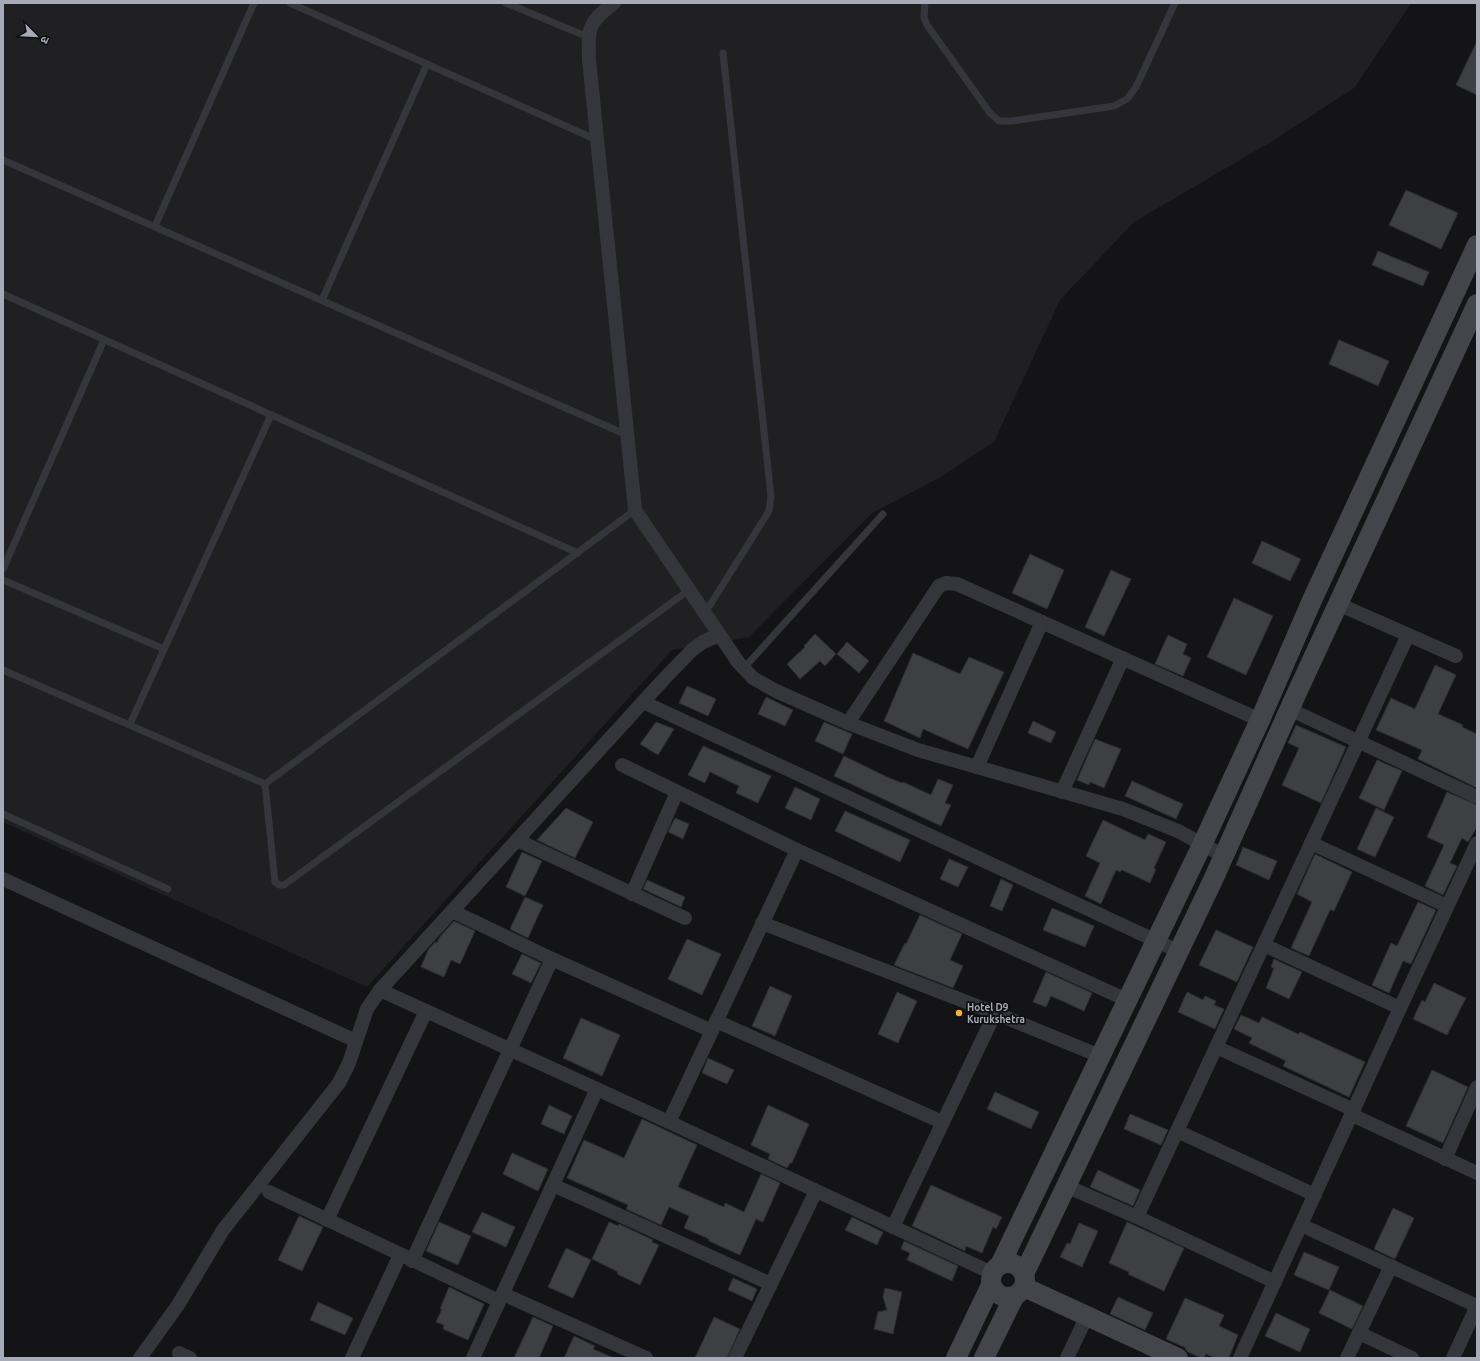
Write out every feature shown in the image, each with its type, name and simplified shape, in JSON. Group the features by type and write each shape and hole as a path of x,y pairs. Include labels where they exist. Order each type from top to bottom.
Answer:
{"main road":[{"path":"956,1358 1202,844 1260,720 1313,598 1477,245"},
{"path":"984,1358 1021,1286 1066,1186 1224,856 1338,604 1477,304"},
{"path":"1008,1263 1014,1264 1021,1268 1021,1286 1008,1298 1002,1297 995,1292 995,1274 1008,1263"},
{"path":"1021,1286 1178,1358"}],"street":[{"path":"614,3 598,15 591,27 588,37 589,60 635,510 738,662 753,678 776,691 848,723 918,750 1123,809 1178,831 1224,856"},
{"path":"848,723 939,586 946,583 956,584 1260,720"},
{"path":"1338,604 1456,656"},
{"path":"977,767 1042,622"},
{"path":"140,1358 178,1305 223,1230 339,1083 349,1064 367,1009 380,990 692,650 703,642 719,635"},
{"path":"1137,1217 1408,635"},
{"path":"1062,792 1123,658"},
{"path":"643,702 1178,951"},
{"path":"1290,709 1477,797"},
{"path":"622,765 797,850 1127,1000"},
{"path":"632,894 677,792"},
{"path":"517,840 685,918"},
{"path":"1311,843 1447,906"},
{"path":"1240,1358 1477,843"},
{"path":"669,1122 797,850"},
{"path":"3,879 356,1041"},
{"path":"452,912 552,959 942,1122"},
{"path":"762,923 995,1013 1100,1056"},
{"path":"1264,945 1400,1008"},
{"path":"352,1358 406,1258 510,1049 552,959"},
{"path":"380,990 669,1122 995,1274"},
{"path":"327,1220 426,1011"},
{"path":"893,1227 995,1013"},
{"path":"1216,1047 1445,1159 1477,1173"},
{"path":"1445,1159 1477,1087"},
{"path":"473,1358 597,1089"},
{"path":"1177,1131 1315,1195"},
{"path":"553,1185 771,1284"},
{"path":"1066,1186 1137,1217 1275,1282"},
{"path":"735,1358 816,1191"},
{"path":"269,1192 406,1258 646,1358"},
{"path":"1301,1224 1477,1306 1453,1358"},
{"path":"1347,1358 1391,1266"},
{"path":"1067,1358 1087,1316"},
{"path":"1359,1333 1412,1358"}],"lane":[{"path":"154,226 254,3"},
{"path":"290,3 597,140"},
{"path":"506,3 588,37"},
{"path":"926,3 924,17 927,25 990,113 999,121 1012,121 1114,106 1127,99 1136,87 1175,3"},
{"path":"705,613 770,512 771,496 723,53"},
{"path":"322,300 427,64"},
{"path":"3,160 628,435"},
{"path":"3,294 578,553"},
{"path":"3,568 104,340"},
{"path":"130,724 271,415"},
{"path":"264,784 635,510"},
{"path":"744,668 883,514"},
{"path":"3,580 164,649"},
{"path":"264,784 275,882 279,885 284,885 689,590"},
{"path":"3,670 130,724 264,784"},
{"path":"3,814 168,889"}],"shaded area":[{"path":"3,3 1411,3 1354,88 1276,139 1134,222 1060,300 994,442 941,477 872,513 749,637 672,650 367,987 3,822"}],"building":[{"path":"1477,41 1477,95 1456,85"},
{"path":"1406,190 1458,213 1441,249 1389,225"},
{"path":"1378,251 1429,272 1423,286 1372,265"},
{"path":"1339,340 1389,361 1378,386 1329,364"},
{"path":"1262,541 1301,559 1290,581 1252,563"},
{"path":"1030,554 1064,570 1047,609 1012,593"},
{"path":"1111,570 1131,579 1104,636 1085,627"},
{"path":"1234,598 1273,616 1246,675 1207,657"},
{"path":"815,634 836,654 825,666 820,661 800,679 787,664 805,647 804,646"},
{"path":"1168,635 1187,644 1183,654 1191,658 1183,676 1155,664"},
{"path":"847,642 869,661 859,673 837,654"},
{"path":"913,653 960,674 969,657 1004,672 968,749 923,729 920,738 884,721"},
{"path":"1435,665 1456,675 1438,714 1463,725 1462,727 1477,734 1477,788 1418,759 1422,750 1376,730 1391,698 1415,709"},
{"path":"687,686 716,699 708,716 679,703"},
{"path":"766,697 793,710 785,726 758,714"},
{"path":"1033,721 1056,732 1051,743 1028,733"},
{"path":"656,722 674,729 658,755 640,744"},
{"path":"824,722 852,734 843,754 815,741"},
{"path":"1296,725 1346,747 1321,803 1282,785 1299,748 1288,743"},
{"path":"1095,739 1121,749 1104,788 1090,782 1089,785 1077,780"},
{"path":"703,746 771,776 758,803 736,793 739,786 710,772 705,783 688,775"},
{"path":"844,756 887,777 902,783 903,782 931,795 938,779 953,785 945,803 951,805 941,826 834,776"},
{"path":"1377,760 1402,771 1384,810 1359,798"},
{"path":"1132,781 1183,804 1176,819 1125,796"},
{"path":"795,787 820,799 811,820 785,808"},
{"path":"1447,792 1477,805 1477,827 1468,842 1462,838 1450,863 1457,866 1443,895 1425,886 1444,845 1427,837"},
{"path":"566,808 593,822 575,858 537,840"},
{"path":"1376,808 1394,817 1375,857 1357,849"},
{"path":"845,811 910,840 900,862 835,831"},
{"path":"675,818 689,824 683,839 668,832"},
{"path":"1103,820 1145,840 1148,834 1166,842 1154,868 1156,869 1150,883 1122,870 1120,872 1116,870 1101,904 1085,896 1100,863 1086,856"},
{"path":"1243,847 1277,861 1269,880 1236,865"},
{"path":"522,852 542,861 525,896 506,887"},
{"path":"1315,854 1352,872 1334,911 1330,910 1309,956 1291,948 1312,902 1297,894"},
{"path":"949,859 968,867 958,887 940,879"},
{"path":"1001,879 1013,885 1002,911 990,906"},
{"path":"647,880 685,897 681,907 643,889"},
{"path":"525,897 543,905 528,938 510,929"},
{"path":"1418,902 1436,910 1411,964 1403,961 1389,993 1372,985 1391,943 1397,946"},
{"path":"1052,908 1094,926 1085,947 1043,930"},
{"path":"920,915 962,934 950,960 963,966 953,988 894,965"},
{"path":"454,921 475,931 460,964 451,960 444,977 421,967 428,950 435,942 437,943 439,938"},
{"path":"1216,930 1253,947 1237,982 1199,965"},
{"path":"687,939 721,954 702,995 668,979"},
{"path":"522,954 541,963 531,983 512,974"},
{"path":"1274,959 1302,972 1289,999 1266,988 1274,968 1271,967"},
{"path":"1046,972 1092,993 1084,1011 1051,996 1046,1007 1033,1002"},
{"path":"1434,983 1466,998 1447,1035 1413,1019 1422,1000 1425,1002"},
{"path":"770,986 792,996 775,1036 752,1026"},
{"path":"897,992 917,1001 898,1043 878,1034"},
{"path":"1187,992 1203,1000 1205,996 1216,1001 1214,1005 1224,1009 1215,1029 1178,1012"},
{"path":"1241,1015 1259,1023 1262,1017 1298,1034 1300,1032 1365,1062 1349,1097 1283,1066 1286,1061 1249,1043 1252,1038 1234,1029"},
{"path":"581,1018 620,1035 602,1076 563,1058"},
{"path":"708,1058 734,1070 727,1084 702,1073"},
{"path":"1432,1070 1468,1087 1443,1143 1406,1126"},
{"path":"995,1092 1039,1112 1031,1129 987,1109"},
{"path":"549,1105 572,1116 564,1134 541,1124"},
{"path":"768,1105 809,1124 792,1163 790,1163 787,1168 768,1159 770,1154 751,1145"},
{"path":"1130,1114 1168,1130 1161,1145 1124,1129"},
{"path":"642,1119 697,1145 678,1187 724,1207 725,1203 744,1212 761,1174 780,1183 763,1222 756,1219 740,1255 684,1228 689,1216 669,1207 661,1225 626,1209 628,1205 567,1178 584,1140 624,1158"},
{"path":"512,1153 548,1169 538,1191 503,1174"},
{"path":"1098,1170 1140,1190 1133,1206 1090,1187"},
{"path":"931,1185 1002,1217 996,1229 993,1227 982,1253 966,1246 965,1251 912,1226"},
{"path":"1393,1208 1414,1218 1395,1259 1374,1249"},
{"path":"482,1212 515,1227 506,1247 472,1232"},
{"path":"299,1216 323,1227 302,1271 278,1260"},
{"path":"852,1217 883,1232 877,1245 845,1230"},
{"path":"439,1222 471,1236 458,1265 426,1251"},
{"path":"609,1222 618,1226 619,1224 653,1240 652,1242 659,1245 640,1285 617,1274 618,1272 592,1259"},
{"path":"1127,1222 1184,1248 1164,1291 1109,1263"},
{"path":"1079,1223 1098,1231 1082,1267 1060,1257 1067,1243 1070,1244"},
{"path":"904,1241 958,1266 952,1281 907,1260 910,1253 901,1249"},
{"path":"566,1248 591,1260 573,1298 548,1287"},
{"path":"1304,1252 1339,1267 1329,1290 1294,1275"},
{"path":"733,1278 757,1289 752,1301 728,1290"},
{"path":"449,1287 484,1304 468,1340 443,1329 444,1325 436,1322"},
{"path":"885,1288 902,1292 893,1334 874,1329 878,1312 887,1310 883,1297"},
{"path":"1330,1290 1363,1306 1352,1329 1319,1313"},
{"path":"1118,1297 1153,1313 1145,1330 1110,1314"},
{"path":"1185,1298 1224,1315 1219,1326 1238,1335 1229,1358 1215,1358 1206,1354 1204,1358 1201,1358 1188,1352 1185,1349 1186,1348 1166,1339"},
{"path":"318,1302 353,1318 345,1335 310,1320"},
{"path":"1276,1313 1310,1329 1300,1352 1265,1336"},
{"path":"533,1317 553,1326 539,1358 514,1358"},
{"path":"714,1317 740,1329 727,1358 695,1358"},
{"path":"574,1336 595,1346 593,1349 614,1358 564,1358"}],"place":[{"name":"Hotel D9 Kurukshetra","path":"959,1013"}]}
